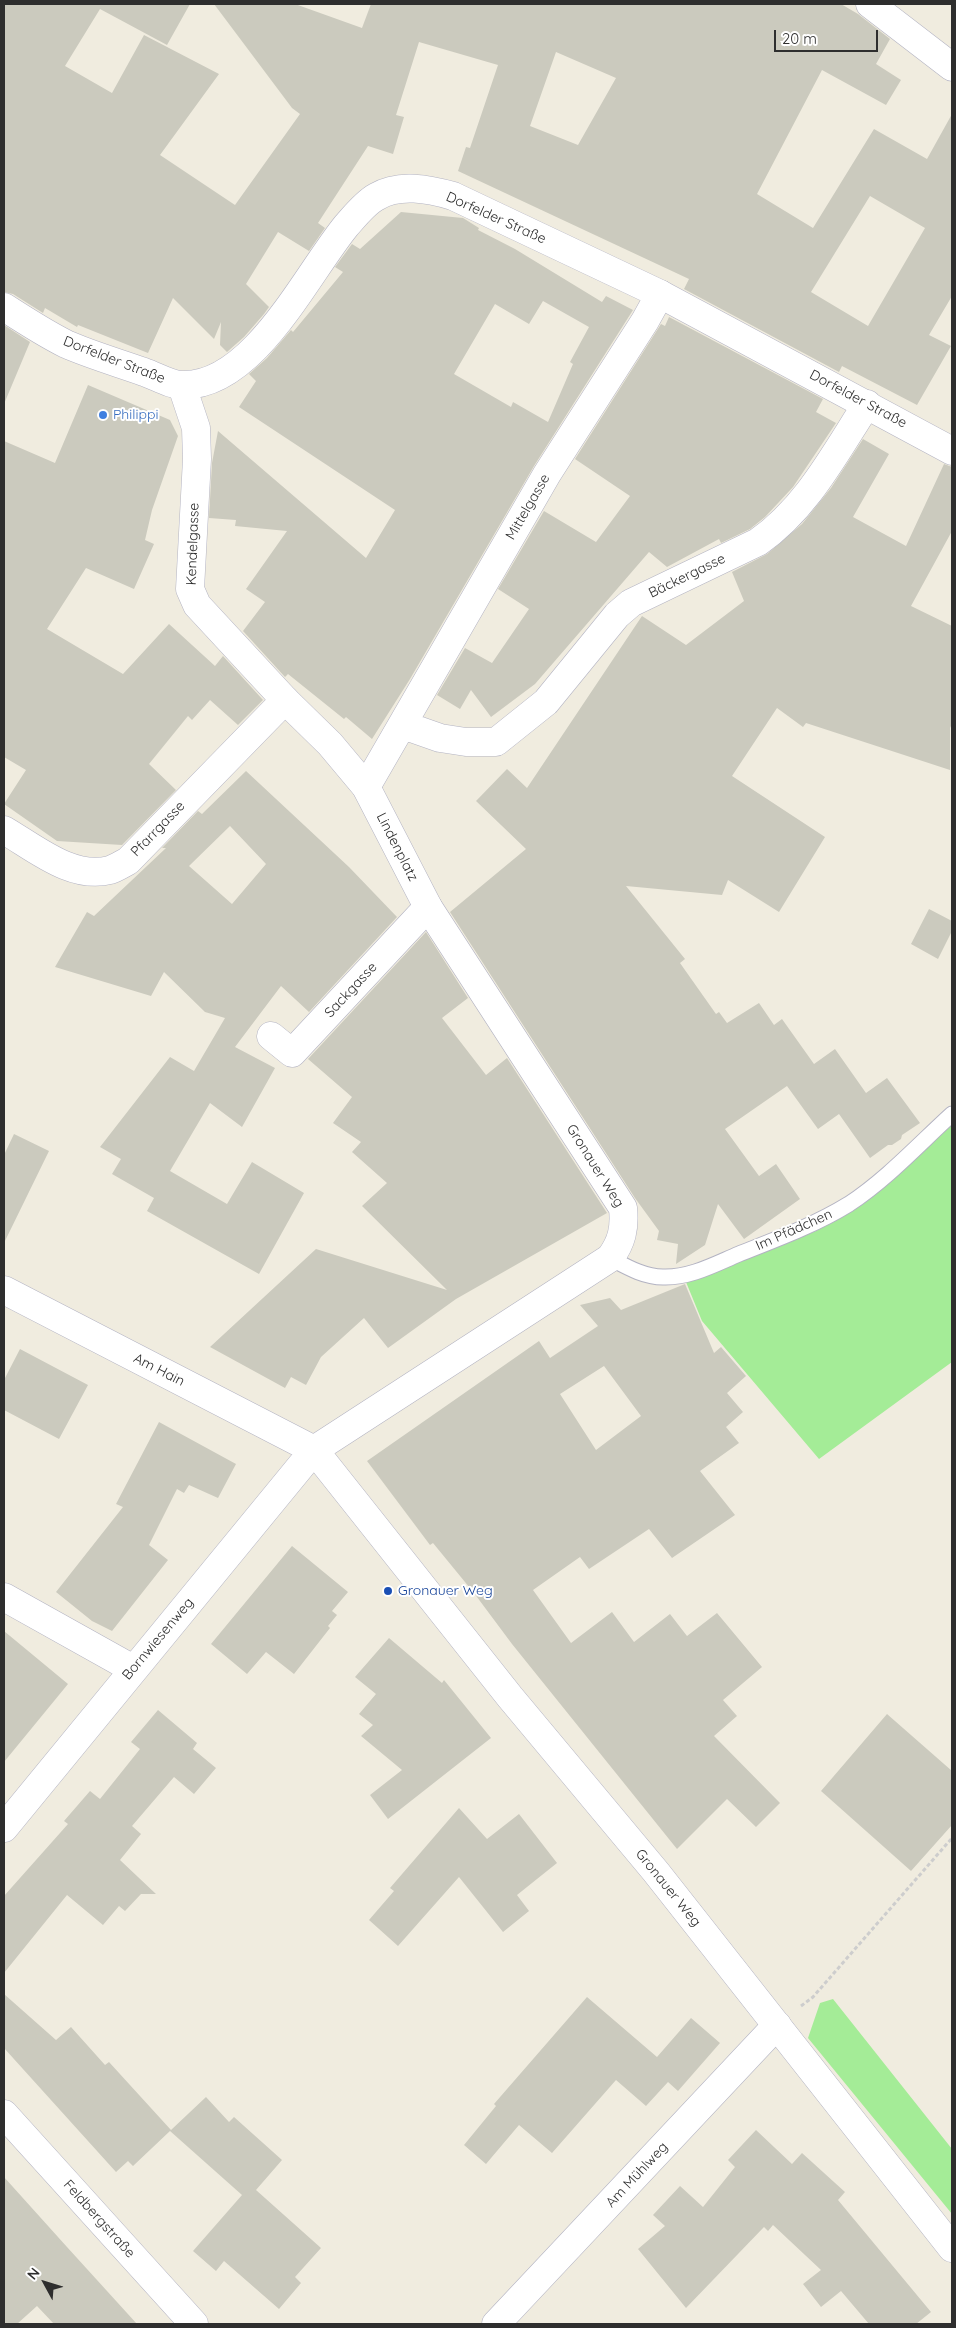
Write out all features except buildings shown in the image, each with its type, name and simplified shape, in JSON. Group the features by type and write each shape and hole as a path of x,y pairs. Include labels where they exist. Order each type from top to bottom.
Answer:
{"street":[{"path":"870,4 952,67"},
{"name":"Dorfelder Straße","path":"4,307 66,344 182,386 202,383 224,375 257,347 332,243 355,216 376,197 396,190 434,190 453,196 660,294 952,451"},
{"name":"Mittelgasse","path":"403,725 548,474 645,321 660,294"},
{"name":"Kendelgasse","path":"182,386 196,428 197,459 190,566 192,596 197,605 285,700"},
{"name":"Bäckergasse","path":"403,725 440,738 466,742 496,742 546,702 607,626 630,603 758,542 776,529 814,488 867,404"},
{"name":"Lindenplatz","path":"285,700 330,744 366,787 428,907"},
{"name":"Pfarrgasse","path":"4,830 68,866 90,870 110,870 128,861 285,700"},
{"path":"366,787 403,725"},
{"name":"Sackgasse","path":"271,1036 292,1053 428,907"},
{"name":"Gronauer Weg","path":"428,907 623,1208 625,1221 622,1238 620,1246 610,1258 314,1450 504,1689 656,1872 952,2248"},
{"name":"Am Hain","path":"4,1290 314,1450"},
{"name":"Bornwiesenweg","path":"4,1828 314,1450"},
{"path":"4,1597 133,1669"},
{"name":"Am Mühlweg","path":"496,2324 776,2025"},
{"name":"Feldbergstraße","path":"4,2114 194,2324"}],"lane":[{"name":"Im Pfädchen","path":"610,1258 634,1271 662,1277 689,1275 796,1231 823,1219 851,1202 872,1186 952,1114"}],"path":[{"path":"776,2025 813,1997 952,1838"}],"green space":[{"path":"952,1123 952,1362 819,1459 702,1321 686,1282 816,1231 865,1202"},
{"path":"833,1999 952,2149 952,2214 808,2038 820,2003"}],"place":[{"name":"Philippi","path":"103,415"},
{"name":"Gronauer Weg","path":"388,1591"}]}
